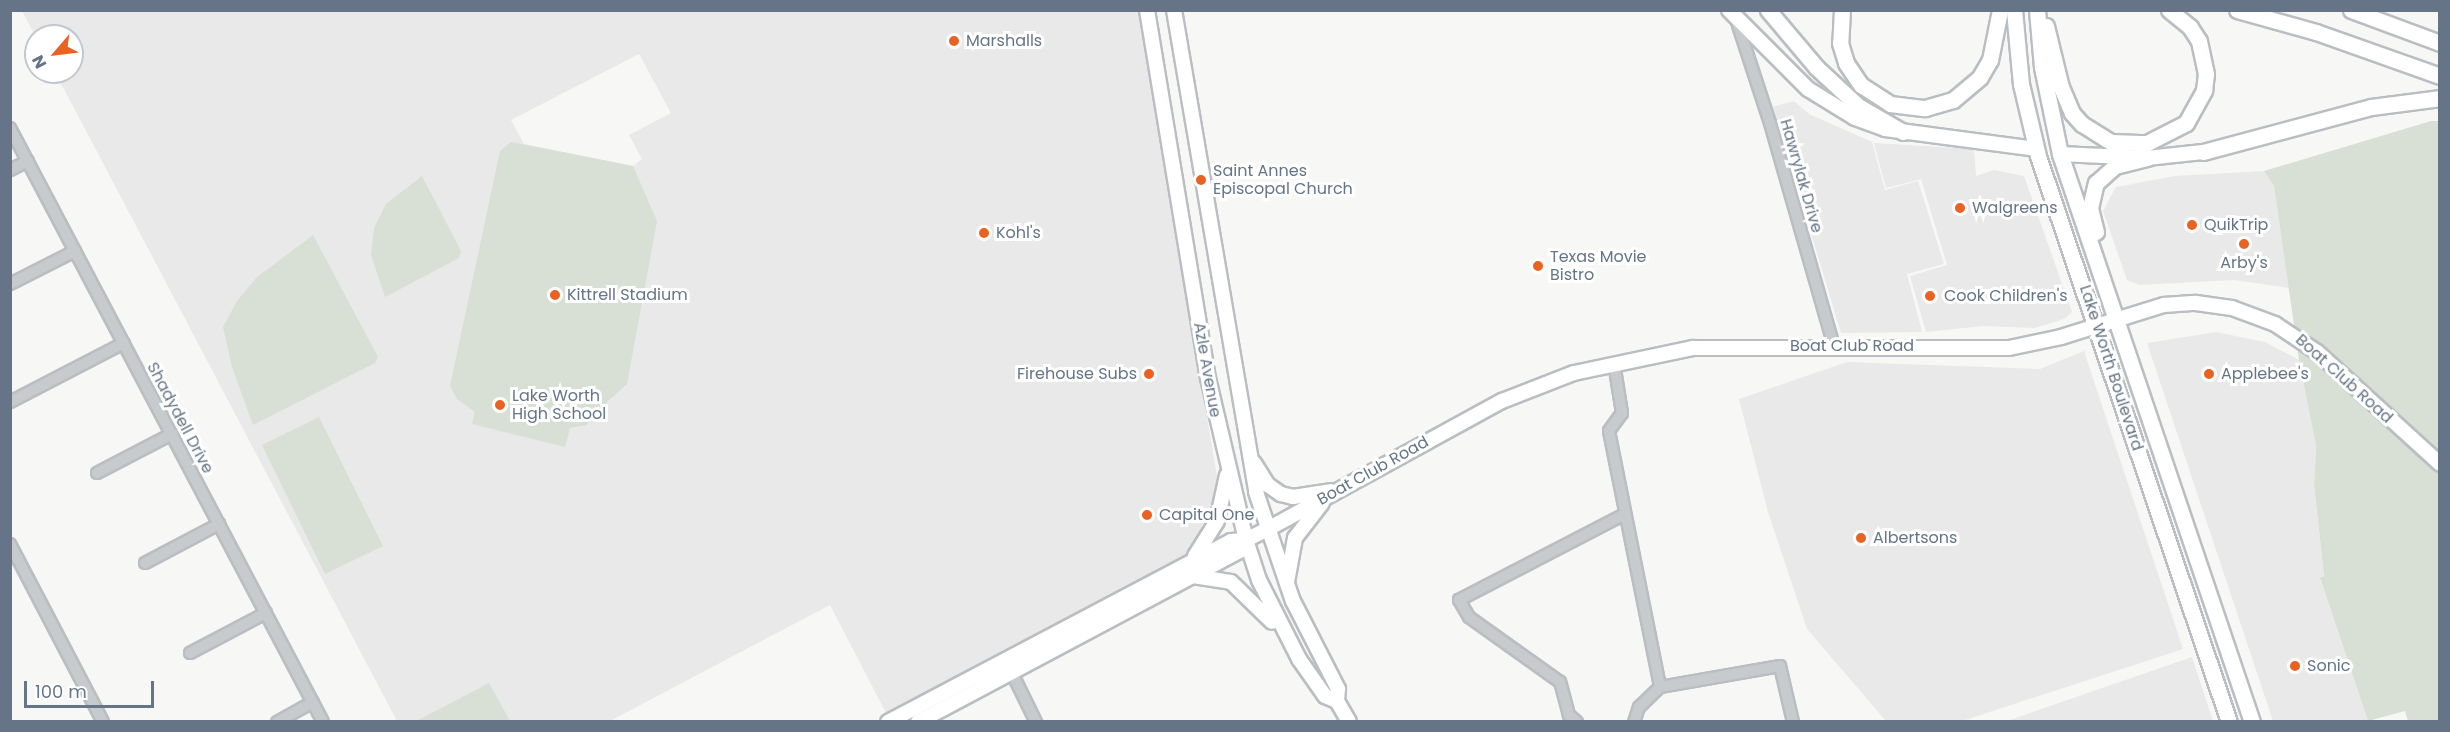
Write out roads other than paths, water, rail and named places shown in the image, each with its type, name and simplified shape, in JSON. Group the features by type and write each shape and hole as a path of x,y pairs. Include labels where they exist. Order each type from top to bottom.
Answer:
{"highway":[{"path":"1768,10 1817,68 1858,106 1903,132"},
{"path":"1842,10 1840,43 1846,63 1861,85 1890,104 1925,108 1953,100 1980,76 1990,60 2000,10"},
{"name":"Lake Worth Boulevard","path":"2014,10 2021,84 2036,149 2229,722"},
{"name":"Lake Worth Boulevard","path":"2037,10 2042,67 2060,154 2252,722"},
{"path":"2044,10 2061,87 2072,113 2097,135 2129,145 2147,143 2173,132 2186,123 2204,90 2206,74 2199,41 2190,27 2169,10"},
{"path":"2237,10 2316,32 2439,76"},
{"path":"2351,10 2439,43"},
{"path":"2203,152 2371,107 2439,98"},
{"path":"2093,250 2097,235 2090,195 2096,183 2115,166 2148,158"}],"main road":[{"name":"Azle Avenue","path":"1147,10 1195,302 1227,473 1263,589 1299,659 1325,696 1337,701"},
{"name":"Azle Avenue","path":"1174,10 1249,454 1266,530 1286,584 1338,688 1337,701 1348,722"},
{"path":"1732,13 1822,99 1860,120 1903,132 2036,149"},
{"path":"2060,154 2148,158 2203,152"},
{"path":"1184,238 1210,233"},
{"path":"1195,302 1222,299"},
{"name":"Boat Club Road","path":"888,722 1190,570 1239,551 1246,540 1531,388 1614,363 1693,348 1834,346 2009,348 2164,305 2196,303 2232,308 2275,324 2317,352 2439,464"},
{"name":"Azle Avenue","path":"1249,454 1268,485 1281,494 1293,496 1339,490"},
{"path":"1227,473 1212,532 1190,570 1225,580 1241,589 1263,610 1299,659"},
{"path":"1286,584 1295,538 1324,502 1339,490"},
{"name":"Boat Club Road","path":"918,722 1190,570"}],"street":[{"name":"Hawrylak Drive","path":"1732,13 1770,123 1834,346"},
{"name":"Shadydell Drive","path":"10,128 323,722"},
{"path":"10,170 28,161"},
{"path":"10,284 75,251"},
{"path":"10,402 124,343"},
{"path":"1614,363 1622,413 1609,431 1623,515 1660,687"},
{"path":"97,473 171,434"},
{"path":"1577,722 1569,715 1560,682 1469,617 1459,600 1623,515"},
{"path":"145,562 219,524"},
{"path":"10,544 103,722"},
{"path":"190,652 266,613"},
{"path":"1634,722 1639,707 1660,687 1780,666 1793,722"},
{"path":"1011,672 1036,722"},
{"path":"277,722 313,702"}],"place":[{"name":"Marshalls","path":"954,41"},
{"name":"Saint Annes Episcopal Church","path":"1201,180"},
{"name":"Walgreens","path":"1960,208"},
{"name":"QuikTrip","path":"2192,225"},
{"name":"Kohl's","path":"984,233"},
{"name":"Arby's","path":"2244,244"},
{"name":"Texas Movie Bistro","path":"1538,266"},
{"name":"Kittrell Stadium","path":"555,295"},
{"name":"Cook Children's","path":"1930,296"},
{"name":"Firehouse Subs","path":"1149,374"},
{"name":"Applebee's","path":"2209,374"},
{"name":"Lake Worth High School","path":"500,405"},
{"name":"Capital One","path":"1147,515"},
{"name":"Albertsons","path":"1861,538"},
{"name":"Sonic","path":"2295,666"}]}
